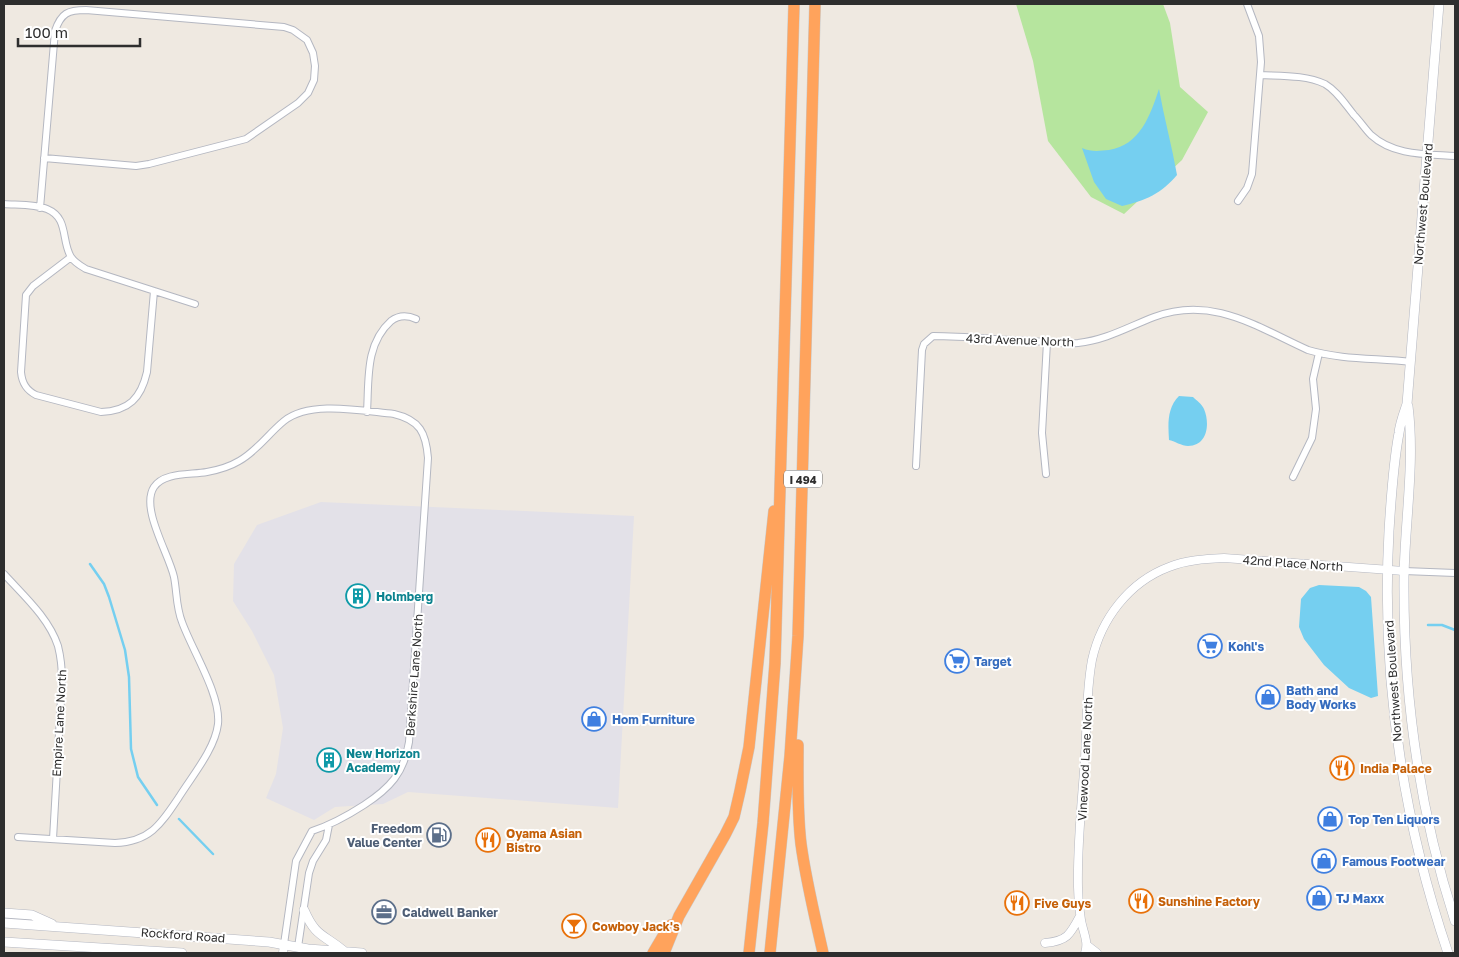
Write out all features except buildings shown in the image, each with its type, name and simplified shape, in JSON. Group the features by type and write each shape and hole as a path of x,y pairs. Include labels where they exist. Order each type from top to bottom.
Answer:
{"highway":[{"name":"I 494","path":"749,953 763,823 774,672 794,4"},
{"name":"I 494","path":"770,953 790,756 796,669 815,4"},
{"path":"664,953 679,916 734,816 749,747 772,515 780,496"},
{"path":"796,669 800,832 807,882 823,953"},
{"path":"653,953 666,931 679,916"}],"main road":[{"name":"Northwest Boulevard","path":"1438,4 1407,404 1399,432 1390,514 1387,569 1388,645 1402,773 1426,883 1448,953"},
{"name":"Northwest Boulevard","path":"1407,404 1411,432 1404,570 1407,668 1416,751 1429,826 1455,921"},
{"path":"304,910 315,930 322,937 334,943 345,952"},
{"path":"4,913 32,914 57,926"},
{"name":"Rockford Road","path":"4,923 57,926 283,949 362,953"},
{"name":"Rockford Road","path":"4,942 182,953"}],"street":[{"path":"1238,201 1247,188 1252,174 1261,75 1259,36 1247,4"},
{"path":"40,208 44,158 55,31 58,22 65,14 76,10 86,10 284,27 293,30 307,40 315,66 314,80 308,93 298,103 246,139 136,166 44,158"},
{"path":"1261,75 1301,77 1326,85 1335,92 1379,142 1401,151 1455,156"},
{"path":"4,204 48,210 62,222 71,257 78,265 195,304"},
{"path":"71,257 33,286 26,295 21,372 24,386 36,395 101,412 112,412 131,403 139,395 147,372 154,291"},
{"name":"43rd Avenue North","path":"916,466 922,350 927,340 934,336 1078,343 1117,334 1154,317 1174,312 1216,311 1236,316 1290,342 1319,353 1346,358 1410,362"},
{"path":"18,838 115,843 136,840 146,836 157,828 185,788 215,736 218,723 214,696 181,621 174,576 155,526 150,503 150,494 154,486 161,480 169,477 223,469 238,462 251,454 286,420 298,413 326,409 367,412 370,360 378,336 396,318 408,315 416,319"},
{"path":"1046,342 1042,433 1046,474"},
{"path":"1293,477 1306,453 1314,431 1316,409 1314,379 1319,353"},
{"name":"Berkshire Lane North","path":"283,949 296,861 312,831 344,818 382,793 400,770 409,742 427,483 426,439 421,429 404,416 367,412"},
{"name":"42nd Place North","path":"1137,585 1168,567 1203,559 1224,558 1455,573"},
{"name":"Empire Lane North","path":"4,574 50,628 57,645 61,663 62,681 52,839"},
{"name":"Vinewood Lane North","path":"1097,953 1086,950 1080,916 1078,878 1090,678 1092,660 1104,626 1113,611 1137,585"},
{"path":"298,950 309,873 313,861 326,840 329,825"},
{"path":"1045,943 1060,941 1066,938 1080,916"}],"shaded area":[{"path":"321,502 634,516 618,808 408,792 383,804 335,807 314,820 266,798 276,774 283,728 274,675 252,631 233,601 234,564 257,525"}],"green space":[{"path":"1016,4 1163,4 1170,23 1180,87 1208,112 1182,160 1124,214 1091,197 1048,141 1033,61"}],"water":[{"path":"1159,89 1177,175 1165,187 1152,195 1138,202 1122,206 1106,199 1094,182 1082,148 1092,151 1109,150 1129,142 1142,128 1152,109"},
{"path":"1179,396 1193,397 1202,405 1206,415 1206,433 1200,442 1195,445 1186,446 1169,440 1170,411"},
{"path":"1319,585 1359,587 1371,597 1378,696 1371,698 1349,688 1324,665 1304,639 1299,627 1301,599 1310,588"}],"waterway":[{"path":"90,564 104,584 125,650 129,677 131,749 138,777 157,805"},
{"path":"1428,625 1442,625 1455,630"},
{"path":"179,819 213,854"}],"place":[{"name":"Holmberg","path":"358,596"},
{"name":"Kohl's","path":"1210,646"},
{"name":"Target","path":"957,661"},
{"name":"Bath and Body Works","path":"1268,697"},
{"name":"Hom Furniture","path":"594,719"},
{"name":"New Horizon Academy","path":"329,760"},
{"name":"India Palace","path":"1342,768"},
{"name":"Top Ten Liquors","path":"1330,819"},
{"name":"Freedom Value Center","path":"439,835"},
{"name":"Oyama Asian Bistro","path":"488,840"},
{"name":"Famous Footwear","path":"1324,861"},
{"name":"TJ Maxx","path":"1319,898"},
{"name":"Sunshine Factory","path":"1141,901"},
{"name":"Five Guys","path":"1017,903"},
{"name":"Caldwell Banker","path":"384,912"},
{"name":"Cowboy Jack's","path":"574,926"}]}
